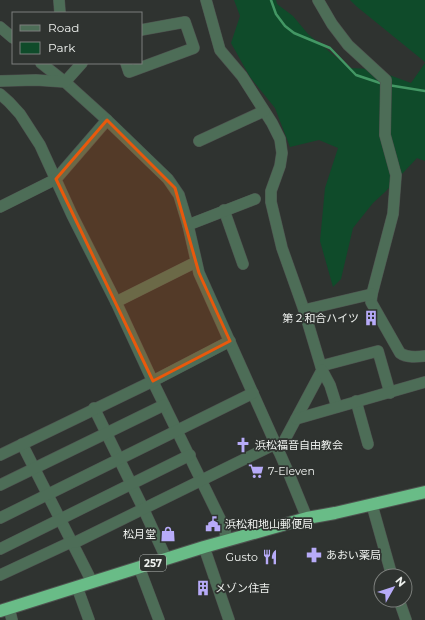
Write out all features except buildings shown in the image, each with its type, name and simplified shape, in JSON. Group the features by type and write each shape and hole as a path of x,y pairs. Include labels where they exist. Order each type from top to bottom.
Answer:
{"highway":[{"name":"257","path":"4,610 166,558 307,518 372,505 425,492"}],"street":[{"path":"59,0 60,12"},
{"path":"206,0 220,50 242,76 272,123 280,139 282,153 280,166 271,191 271,202 282,248 304,310 322,368 332,389 337,407"},
{"path":"318,0 332,24 348,45 386,86 385,134 396,175 393,214 371,302 400,353 414,357 425,356"},
{"path":"126,64 129,72 194,48 185,22 142,30"},
{"path":"0,27 12,37"},
{"path":"42,64 65,82 107,120 168,179 178,195 188,225 199,273 307,518"},
{"path":"65,82 81,64"},
{"path":"0,82 36,80 65,82"},
{"path":"0,94 9,102 28,125 56,179 164,405 202,480 225,529 226,541"},
{"path":"199,141 264,111"},
{"path":"0,207 56,179 107,120"},
{"path":"188,225 255,199"},
{"path":"224,210 243,264"},
{"path":"116,302 196,262"},
{"path":"304,310 372,294"},
{"path":"0,455 94,408 153,381 230,341"},
{"path":"0,575 71,542 76,542 202,480 282,445 322,368 378,351 390,393"},
{"path":"296,419 425,382"},
{"path":"0,518 253,393"},
{"path":"356,402 368,444"},
{"path":"0,485 164,405"},
{"path":"94,408 166,558"},
{"path":"22,444 92,582"},
{"path":"0,549 190,455"},
{"path":"372,505 390,568"},
{"path":"204,547 229,620"},
{"path":"139,567 159,620"},
{"path":"77,587 89,620"},
{"path":"402,608 406,620"},
{"path":"4,610 12,620"}],"highlighted area":[{"path":"107,120 175,188 199,273 230,341 153,381 56,179"}],"green space":[{"path":"234,0 276,0 277,4 293,16 308,34 349,68 373,69 411,83 425,63 425,161 417,158 373,203 353,228 341,279 333,287 320,241 325,188 338,148 319,140 290,147 275,108 250,77 231,43 240,16"},
{"path":"350,0 425,0 425,62 356,6"}],"waterway":[{"path":"271,0 276,14 285,26 294,33 330,48 356,75 383,84"},
{"path":"388,85 425,91"}],"place":[{"name":"第２和合ハイツ","path":"371,318"},
{"name":"浜松福音自由教会","path":"243,445"},
{"name":"7-Eleven","path":"256,471"},
{"name":"浜松和地山郵便局","path":"213,524"},
{"name":"松月堂","path":"168,534"},
{"name":"あおい薬局","path":"314,555"},
{"name":"Gusto","path":"270,557"},
{"name":"メゾン住吉","path":"203,588"}]}
